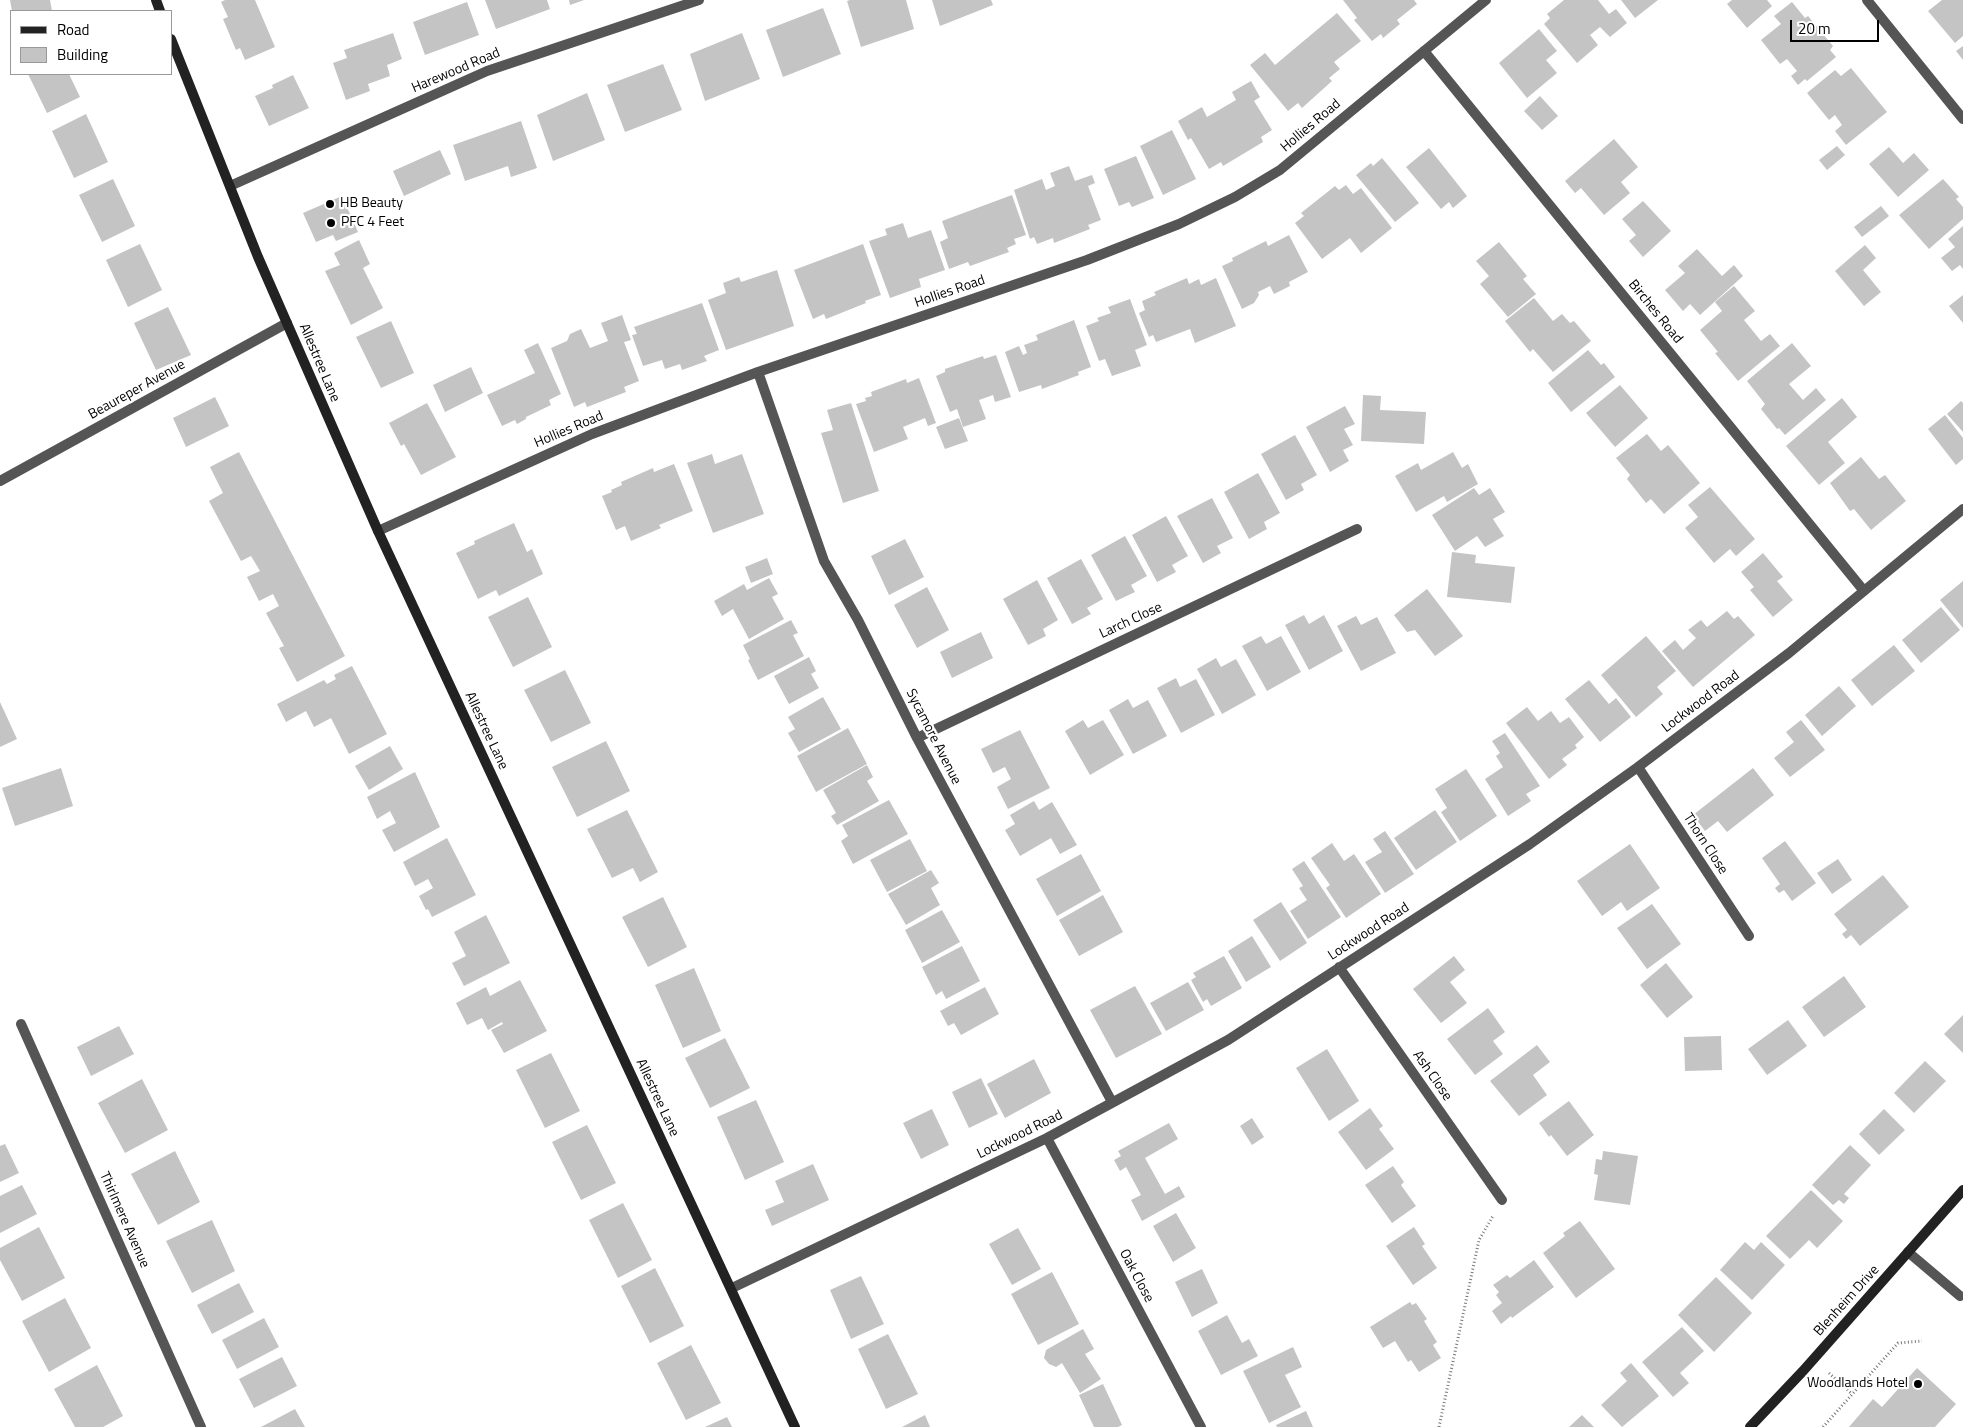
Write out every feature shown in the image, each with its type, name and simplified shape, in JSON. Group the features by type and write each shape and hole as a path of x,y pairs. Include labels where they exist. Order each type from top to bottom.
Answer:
{"street":[{"name":"Harewood Road","path":"230,186 487,71 699,0"},
{"name":"Hollies Road","path":"378,531 592,434 758,372 1087,260 1179,224 1234,197 1280,170 1486,0"},
{"path":"1867,0 1963,119"},
{"name":"Allestree Lane","path":"172,41 258,257 378,531 624,1061 732,1288 795,1427"},
{"name":"Birches Road","path":"1424,51 1864,591"},
{"name":"Beaureper Avenue","path":"0,480 287,323"},
{"name":"Sycamore Avenue","path":"758,372 824,561 858,620 916,738 1112,1102"},
{"name":"Lockwood Road","path":"732,1288 1047,1138 1228,1040 1530,844 1638,767 1789,653 1963,509"},
{"name":"Larch Close","path":"916,738 1357,529"},
{"name":"Thorn Close","path":"1638,767 1749,936"},
{"name":"Ash Close","path":"1339,968 1502,1200"},
{"name":"Thirlmere Avenue","path":"21,1024 201,1427"},
{"name":"Oak Close","path":"1047,1138 1202,1427"},
{"name":"Blenheim Drive","path":"1750,1427 1813,1360 1963,1190"},
{"path":"1908,1252 1960,1296"}],"path":[{"path":"1439,1427 1479,1240 1502,1200"},
{"path":"1823,1427 1898,1343 1922,1341"},
{"path":"1813,1360 1852,1394"}],"building":[{"path":"10,0 50,0 52,10 12,10"},
{"path":"225,0 255,0 275,47 245,60 240,48 236,50 223,19 228,17 221,2"},
{"path":"485,0 547,0 550,9 496,29"},
{"path":"569,0 584,0 570,5"},
{"path":"906,0 914,29 861,47 847,1"},
{"path":"932,0 991,0 993,5 940,26"},
{"path":"1343,0 1414,0 1417,4 1397,20 1400,24 1383,38 1381,34 1372,41 1354,20 1357,18"},
{"path":"1564,0 1598,0 1609,14 1616,9 1627,23 1610,37 1600,27 1590,35 1598,45 1577,63 1544,24 1550,18 1547,14"},
{"path":"1621,0 1658,0 1635,18"},
{"path":"1732,0 1767,0 1772,6 1747,28 1727,4"},
{"path":"1942,0 1963,0 1963,36 1955,43 1928,11"},
{"path":"467,2 479,35 425,55 413,22"},
{"path":"1792,2 1805,18 1808,16 1833,46 1830,50 1836,57 1807,81 1805,79 1798,85 1791,76 1797,71 1787,59 1780,64 1761,40 1781,24 1774,16"},
{"path":"823,8 841,54 783,77 766,30"},
{"path":"1337,13 1361,41 1334,62 1340,69 1329,78 1332,81 1302,108 1298,103 1288,111 1250,65 1265,53 1275,65"},
{"path":"1539,29 1557,51 1546,60 1557,73 1527,98 1499,63"},
{"path":"393,33 402,59 387,65 390,76 368,84 370,91 346,100 333,63 347,58 344,50"},
{"path":"742,33 760,79 705,101 690,54"},
{"path":"1963,46 1963,60 1956,51"},
{"path":"663,64 682,110 625,132 607,85"},
{"path":"1851,68 1887,112 1846,145 1835,131 1842,125 1835,115 1829,120 1807,93 1835,70 1841,76"},
{"path":"28,75 69,75 80,97 47,113"},
{"path":"293,75 309,108 269,126 255,96 273,88 272,85"},
{"path":"1251,81 1260,97 1254,101 1272,130 1261,137 1263,142 1223,166 1221,162 1209,169 1191,138 1188,140 1178,121 1202,107 1207,117 1236,100 1232,92"},
{"path":"587,93 605,140 553,161 537,115"},
{"path":"1540,96 1558,116 1542,130 1524,111"},
{"path":"86,114 108,162 74,178 52,131"},
{"path":"521,121 537,168 511,177 508,166 465,181 453,145"},
{"path":"1172,130 1196,179 1163,195 1140,146"},
{"path":"1614,139 1638,167 1621,182 1630,193 1604,215 1581,188 1575,193 1565,181"},
{"path":"1837,146 1845,155 1827,170 1819,160"},
{"path":"1889,147 1903,163 1914,153 1929,170 1898,197 1869,164"},
{"path":"1429,148 1467,196 1453,208 1449,202 1441,209 1406,167"},
{"path":"440,150 451,174 404,196 393,171"},
{"path":"1136,156 1154,198 1132,207 1129,202 1119,206 1104,169"},
{"path":"1382,158 1419,203 1395,222 1356,175 1371,163 1373,166"},
{"path":"1069,166 1075,181 1092,175 1095,183 1088,186 1101,220 1088,225 1090,229 1054,243 1053,238 1037,244 1034,237 1030,239 1014,190 1042,179 1046,190 1055,186 1050,173"},
{"path":"113,179 135,226 102,242 79,195"},
{"path":"1943,179 1959,197 1956,199 1963,207 1963,219 1929,249 1899,215"},
{"path":"1346,185 1353,194 1361,188 1392,228 1361,253 1350,238 1322,259 1295,223 1304,216 1301,213 1335,186 1339,190"},
{"path":"1012,195 1026,235 1014,239 1016,244 1007,248 1009,252 970,266 968,262 949,269 940,242 948,238 942,221"},
{"name":"PFC 4 Feet","path":"342,196 358,232 336,241 333,235 316,242 303,213"},
{"path":"1643,201 1671,231 1643,257 1629,241 1636,235 1622,219"},
{"path":"1881,206 1889,216 1862,237 1854,227"},
{"path":"903,223 908,238 931,230 945,270 919,279 921,287 890,298 869,241 887,235 885,229"},
{"path":"1963,226 1963,269 1960,265 1952,271 1941,258 1955,247 1948,239"},
{"path":"1289,235 1308,272 1289,282 1290,286 1274,294 1270,286 1258,292 1259,295 1254,303 1242,309 1222,266 1233,261 1232,258 1266,241 1268,246"},
{"path":"359,240 370,264 363,268 383,308 351,325 325,271 340,265 334,253"},
{"path":"1499,242 1527,276 1523,279 1536,294 1508,317 1480,284 1489,276 1476,261"},
{"path":"140,244 162,290 128,307 106,260"},
{"path":"863,244 881,295 826,319 824,314 813,319 794,270"},
{"path":"1865,245 1876,258 1863,270 1881,292 1864,306 1835,271"},
{"path":"1697,249 1722,276 1734,265 1743,276 1700,315 1690,304 1683,311 1665,290 1685,273 1678,266"},
{"path":"777,270 794,326 726,350 708,300 726,293 723,283 739,277 741,282"},
{"path":"1187,278 1189,284 1199,279 1201,285 1216,278 1236,326 1195,343 1190,329 1156,342 1153,335 1149,337 1139,313 1145,310 1142,301 1156,295 1154,292"},
{"path":"1734,286 1755,311 1744,320 1761,341 1770,334 1780,346 1738,381 1715,353 1718,352 1700,330 1722,311 1715,302"},
{"path":"1963,295 1963,323 1949,306"},
{"path":"1534,298 1553,321 1562,314 1570,323 1574,321 1591,341 1553,372 1533,349 1530,352 1505,321"},
{"path":"1130,299 1147,345 1135,350 1141,366 1112,376 1105,359 1099,361 1086,326 1099,321 1097,318 1111,313 1108,307"},
{"path":"702,303 719,350 704,356 707,361 682,370 680,364 665,369 662,360 643,366 632,335 637,334 634,327"},
{"path":"168,307 191,355 156,370 134,323"},
{"path":"622,315 631,340 624,342 639,381 624,387 626,392 587,407 585,402 574,407 551,348 567,341 570,334 581,329 590,348 608,341 601,323"},
{"path":"1074,320 1091,367 1078,372 1079,375 1042,389 1041,385 1019,392 1005,352 1019,346 1023,355 1027,353 1024,345 1038,340 1036,335"},
{"path":"391,321 414,373 381,388 356,337"},
{"path":"538,343 561,394 549,400 551,405 526,417 526,419 517,424 515,420 502,426 487,395 535,373 524,350"},
{"path":"1792,343 1811,366 1789,384 1803,400 1816,388 1826,400 1785,435 1779,428 1777,429 1761,409 1765,404 1747,381"},
{"path":"1588,350 1601,365 1604,363 1615,377 1571,412 1548,383"},
{"path":"996,355 1011,397 995,402 993,395 979,400 986,419 963,427 957,409 950,412 936,376 945,372 945,369 983,356 984,359"},
{"path":"471,367 483,393 445,412 433,385"},
{"path":"919,378 936,423 928,426 925,418 903,427 908,439 874,452 856,404 866,401 865,398 872,396 871,392 906,379 907,383"},
{"path":"1620,385 1648,418 1615,447 1586,413"},
{"path":"1363,395 1381,396 1380,410 1426,412 1424,444 1361,441"},
{"path":"215,397 229,426 186,447 173,418"},
{"path":"1842,398 1857,417 1828,442 1845,463 1819,485 1786,446"},
{"path":"1961,401 1963,403 1963,432 1947,414"},
{"path":"427,403 456,457 421,475 404,444 401,446 389,423"},
{"path":"851,403 879,491 843,503 821,433 833,430 827,410"},
{"path":"1345,406 1355,424 1344,429 1353,445 1343,450 1349,461 1330,472 1306,427"},
{"path":"1945,415 1963,438 1963,459 1956,465 1928,429"},
{"path":"959,418 968,441 945,449 936,427"},
{"path":"1647,434 1661,451 1668,445 1700,483 1664,514 1651,499 1646,503 1627,479 1630,475 1616,458"},
{"path":"1295,435 1317,475 1301,484 1304,490 1286,500 1261,454"},
{"path":"239,452 345,656 297,682 279,648 284,646 266,613 279,606 273,594 259,601 247,577 260,571 251,556 241,561 209,501 223,493 210,467"},
{"path":"1453,452 1462,468 1468,464 1478,484 1447,502 1444,496 1416,512 1395,476 1418,463 1421,470"},
{"path":"712,454 715,464 742,454 764,514 713,533 687,463"},
{"path":"1861,457 1879,479 1885,475 1906,501 1871,530 1854,509 1850,511 1830,483"},
{"path":"674,464 693,511 659,525 661,528 631,541 625,526 616,530 602,496 622,485 621,482 653,468 654,472"},
{"path":"1258,473 1280,513 1264,522 1267,529 1249,539 1224,492"},
{"path":"1710,487 1755,539 1736,556 1730,549 1714,563 1685,528 1698,517 1688,505"},
{"path":"1474,488 1479,495 1490,488 1505,512 1493,519 1504,536 1485,547 1477,536 1455,551 1432,515"},
{"path":"1212,498 1233,538 1217,546 1221,553 1203,563 1177,516"},
{"path":"1166,516 1188,556 1172,565 1176,572 1157,582 1132,535"},
{"path":"514,523 527,552 532,549 543,574 499,596 496,590 478,599 456,553 475,544 474,541"},
{"path":"1125,536 1147,576 1131,585 1135,592 1116,601 1091,555"},
{"path":"905,539 924,577 889,595 871,556"},
{"path":"1452,552 1476,555 1475,563 1515,567 1511,603 1447,597"},
{"path":"1763,553 1783,577 1777,581 1793,600 1773,617 1750,590 1754,587 1741,572"},
{"path":"767,558 773,574 751,583 745,567"},
{"path":"1081,559 1103,599 1087,608 1091,614 1072,624 1047,578"},
{"path":"769,578 778,594 772,597 784,619 749,639 733,609 722,616 714,601 744,584 747,590"},
{"path":"1037,580 1058,620 1043,629 1046,636 1028,645 1003,599"},
{"path":"1963,581 1963,628 1940,600"},
{"path":"927,587 949,630 917,648 894,605"},
{"path":"1427,589 1463,636 1435,656 1415,630 1407,632 1394,615"},
{"path":"528,597 552,647 513,667 488,617"},
{"path":"1941,607 1960,630 1921,663 1902,640"},
{"path":"1727,611 1734,619 1738,616 1755,635 1693,687 1662,651 1675,640 1683,650 1696,638 1688,630 1701,620 1707,627"},
{"path":"1304,615 1309,624 1324,615 1343,651 1309,670 1285,625"},
{"path":"1356,616 1361,625 1377,617 1396,653 1361,671 1337,626"},
{"path":"791,620 798,633 793,635 804,656 758,680 743,645"},
{"path":"981,632 993,658 952,678 940,652"},
{"path":"1261,636 1266,644 1281,636 1301,672 1267,691 1242,646"},
{"path":"1646,636 1676,671 1657,687 1663,694 1636,717 1601,675"},
{"path":"1894,645 1915,671 1872,706 1851,680"},
{"path":"809,657 816,671 811,674 819,688 789,704 774,676"},
{"path":"1216,658 1221,667 1236,659 1256,695 1222,714 1197,669"},
{"path":"352,666 387,734 349,754 331,718 314,727 306,711 286,722 277,704 324,680 327,684 336,679 334,675"},
{"path":"565,670 591,723 551,742 524,690"},
{"path":"1176,678 1180,687 1196,679 1215,715 1181,733 1157,688"},
{"path":"1589,680 1609,704 1616,698 1631,717 1600,742 1565,699"},
{"path":"1839,686 1856,706 1822,736 1805,715"},
{"path":"823,697 841,729 799,752 788,733 795,729 788,717"},
{"path":"1128,699 1133,708 1148,700 1167,736 1133,754 1109,710"},
{"path":"0,702 17,739 0,747"},
{"path":"1527,707 1538,721 1551,711 1560,723 1569,717 1584,737 1575,745 1577,748 1562,759 1567,765 1549,779 1506,723"},
{"path":"1083,720 1088,728 1103,720 1124,755 1090,775 1065,731"},
{"path":"1801,720 1825,750 1790,777 1774,758 1794,742 1786,732"},
{"path":"848,728 867,764 816,792 797,756"},
{"path":"1020,730 1050,788 1008,809 997,787 1011,779 1005,767 993,773 981,749"},
{"path":"1505,733 1540,786 1526,794 1531,801 1508,816 1485,779 1503,767 1496,756 1500,753 1492,741"},
{"path":"606,741 630,791 577,817 552,767"},
{"path":"390,746 403,769 369,790 355,766"},
{"path":"867,765 873,777 867,781 879,801 837,825 831,816 836,813 823,790"},
{"path":"61,768 73,806 15,826 2,788"},
{"path":"1753,768 1774,795 1727,832 1718,821 1705,831 1693,815"},
{"path":"1466,769 1497,816 1460,841 1441,812 1447,808 1435,789"},
{"path":"415,772 440,827 394,852 382,830 396,823 390,811 377,819 367,797"},
{"path":"889,800 908,834 853,864 841,841 848,836 842,825"},
{"path":"1034,801 1039,810 1052,802 1077,845 1060,854 1051,838 1020,856 1005,830 1015,824 1010,815"},
{"path":"627,810 658,872 640,882 633,868 612,878 587,829"},
{"path":"1435,810 1457,842 1416,870 1394,838"},
{"path":"1385,831 1414,874 1385,893 1365,862 1382,852 1373,839"},
{"path":"447,838 476,895 432,917 419,896 433,888 428,879 415,886 403,862"},
{"path":"910,839 927,871 887,892 870,860"},
{"path":"1785,841 1816,883 1792,901 1784,890 1779,893 1775,888 1780,884 1762,858"},
{"path":"1332,843 1344,861 1354,854 1381,894 1346,918 1326,888 1330,885 1311,858"},
{"path":"1630,844 1660,888 1627,911 1621,902 1602,916 1577,881"},
{"path":"1081,854 1101,891 1057,916 1036,879"},
{"path":"1838,859 1852,880 1832,894 1817,873"},
{"path":"1304,861 1341,917 1308,939 1290,911 1307,900 1299,888 1303,886 1292,869"},
{"path":"931,870 939,883 931,888 940,905 906,925 888,894"},
{"path":"1883,875 1909,907 1860,946 1851,935 1846,939 1842,934 1847,930 1834,914"},
{"path":"1103,895 1123,932 1079,956 1059,920"},
{"path":"663,897 687,947 648,967 622,917"},
{"path":"1281,902 1307,943 1280,961 1253,920"},
{"path":"1652,904 1681,944 1647,969 1617,928"},
{"path":"942,910 960,942 922,963 905,930"},
{"path":"486,915 510,963 464,986 452,963 466,956 454,932"},
{"path":"1252,936 1271,967 1246,982 1228,951"},
{"path":"962,946 980,981 946,999 942,991 936,995 922,967"},
{"path":"1224,956 1242,988 1211,1006 1207,999 1203,1002 1191,980 1196,977 1193,973"},
{"path":"1454,956 1465,970 1450,982 1467,1003 1441,1023 1413,989"},
{"path":"1666,963 1693,997 1667,1018 1640,985"},
{"path":"694,968 721,1031 683,1048 655,985"},
{"path":"1844,976 1866,1007 1824,1037 1802,1007"},
{"path":"520,980 547,1031 504,1053 491,1030 503,1024 502,1022 488,1030 482,1018 467,1025 456,1003 486,987 490,996"},
{"path":"1188,982 1204,1010 1166,1031 1150,1003"},
{"path":"1135,986 1162,1034 1116,1058 1090,1010"},
{"path":"985,987 999,1014 961,1035 954,1023 948,1026 940,1011"},
{"path":"1488,1008 1505,1032 1493,1041 1503,1054 1475,1075 1447,1039"},
{"path":"1963,1015 1963,1053 1944,1034"},
{"path":"1788,1020 1807,1046 1767,1075 1748,1049"},
{"path":"119,1026 134,1054 91,1076 77,1047"},
{"path":"1721,1036 1722,1070 1685,1071 1684,1037"},
{"path":"725,1038 750,1088 710,1108 685,1058"},
{"path":"1537,1045 1550,1062 1533,1075 1547,1095 1519,1116 1490,1081"},
{"path":"1327,1049 1359,1101 1329,1121 1296,1068"},
{"path":"551,1053 580,1111 545,1128 516,1070"},
{"path":"1034,1059 1051,1093 1005,1118 987,1084"},
{"path":"1925,1061 1946,1081 1914,1113 1894,1093"},
{"path":"981,1078 998,1114 969,1128 952,1092"},
{"path":"142,1079 168,1130 125,1153 98,1103"},
{"path":"756,1100 784,1162 745,1180 717,1117"},
{"path":"1569,1101 1594,1135 1567,1156 1539,1123"},
{"path":"1370,1108 1383,1126 1379,1129 1394,1149 1366,1170 1338,1132"},
{"path":"932,1109 949,1145 921,1159 903,1123"},
{"path":"1884,1109 1905,1130 1879,1155 1859,1134"},
{"path":"1252,1118 1264,1137 1252,1145 1240,1126"},
{"path":"1169,1123 1178,1139 1145,1158 1165,1194 1179,1186 1185,1197 1142,1221 1131,1200 1141,1195 1126,1167 1120,1171 1114,1160 1121,1156 1118,1151"},
{"path":"587,1125 616,1183 581,1200 552,1142"},
{"path":"5,1144 19,1173 0,1182 0,1146"},
{"path":"1850,1145 1871,1165 1844,1194 1849,1198 1844,1204 1839,1200 1833,1205 1812,1185"},
{"path":"175,1151 200,1202 158,1225 131,1174"},
{"path":"1603,1151 1638,1156 1630,1205 1594,1200 1598,1175 1594,1174 1596,1159 1602,1160"},
{"path":"813,1164 829,1200 772,1226 765,1210 784,1202 775,1181"},
{"path":"1393,1166 1404,1182 1401,1185 1416,1206 1392,1223 1365,1185"},
{"path":"22,1185 37,1214 0,1233 0,1196"},
{"path":"1811,1190 1843,1221 1817,1248 1809,1240 1790,1259 1766,1236"},
{"path":"623,1203 652,1260 618,1278 589,1220"},
{"path":"1176,1213 1196,1248 1173,1262 1153,1226"},
{"path":"212,1220 235,1271 192,1293 166,1241"},
{"path":"1580,1221 1615,1269 1576,1298 1543,1253 1565,1236 1563,1233"},
{"path":"39,1227 65,1278 22,1301 0,1260 0,1248"},
{"path":"1414,1227 1425,1244 1422,1246 1437,1268 1413,1285 1386,1246"},
{"path":"1018,1228 1041,1269 1012,1285 989,1244"},
{"path":"1745,1242 1754,1250 1761,1242 1785,1265 1752,1300 1720,1270"},
{"path":"1534,1260 1554,1287 1501,1324 1492,1311 1502,1303 1496,1295 1499,1292 1493,1285 1507,1275 1510,1278"},
{"path":"655,1268 684,1326 650,1343 621,1286"},
{"path":"1202,1269 1218,1303 1192,1317 1175,1282"},
{"path":"1052,1272 1079,1324 1038,1345 1011,1294"},
{"path":"861,1276 884,1324 851,1339 830,1290"},
{"path":"1716,1277 1752,1313 1714,1352 1678,1315"},
{"path":"239,1283 254,1312 212,1334 197,1305"},
{"path":"65,1298 91,1348 49,1372 22,1321"},
{"path":"1410,1302 1412,1305 1416,1303 1427,1319 1424,1321 1437,1342 1433,1345 1441,1358 1419,1372 1411,1360 1408,1362 1395,1341 1383,1348 1370,1327"},
{"path":"1227,1315 1242,1343 1249,1339 1258,1356 1221,1375 1198,1331"},
{"path":"264,1318 279,1347 237,1369 222,1340"},
{"path":"1682,1327 1704,1351 1680,1373 1689,1383 1673,1397 1642,1362"},
{"path":"1083,1329 1094,1349 1085,1354 1101,1379 1080,1393 1062,1363 1056,1367 1049,1364 1044,1358 1046,1350"},
{"path":"888,1334 918,1394 886,1409 858,1349"},
{"path":"691,1345 721,1403 686,1420 657,1363"},
{"path":"1293,1347 1302,1367 1285,1375 1301,1407 1269,1423 1243,1371"},
{"path":"282,1357 297,1386 254,1408 239,1379"},
{"path":"1631,1363 1659,1396 1622,1427 1601,1405 1627,1381 1620,1373"},
{"path":"97,1365 123,1416 103,1427 75,1427 54,1389"},
{"name":"Woodlands Hotel","path":"1917,1368 1956,1404 1935,1427 1849,1427 1873,1399 1882,1407"},
{"path":"1103,1384 1122,1425 1118,1427 1094,1427 1079,1395"},
{"path":"295,1409 305,1427 261,1427"},
{"path":"1306,1411 1313,1427 1277,1427 1276,1425"},
{"path":"925,1415 930,1427 902,1427"},
{"path":"1582,1415 1594,1427 1569,1427"},
{"path":"727,1417 732,1427 705,1427"}],"place":[{"name":"HB Beauty","path":"330,204"},
{"name":"PFC 4 Feet","path":"331,223"},
{"name":"Woodlands Hotel","path":"1918,1384"}]}
